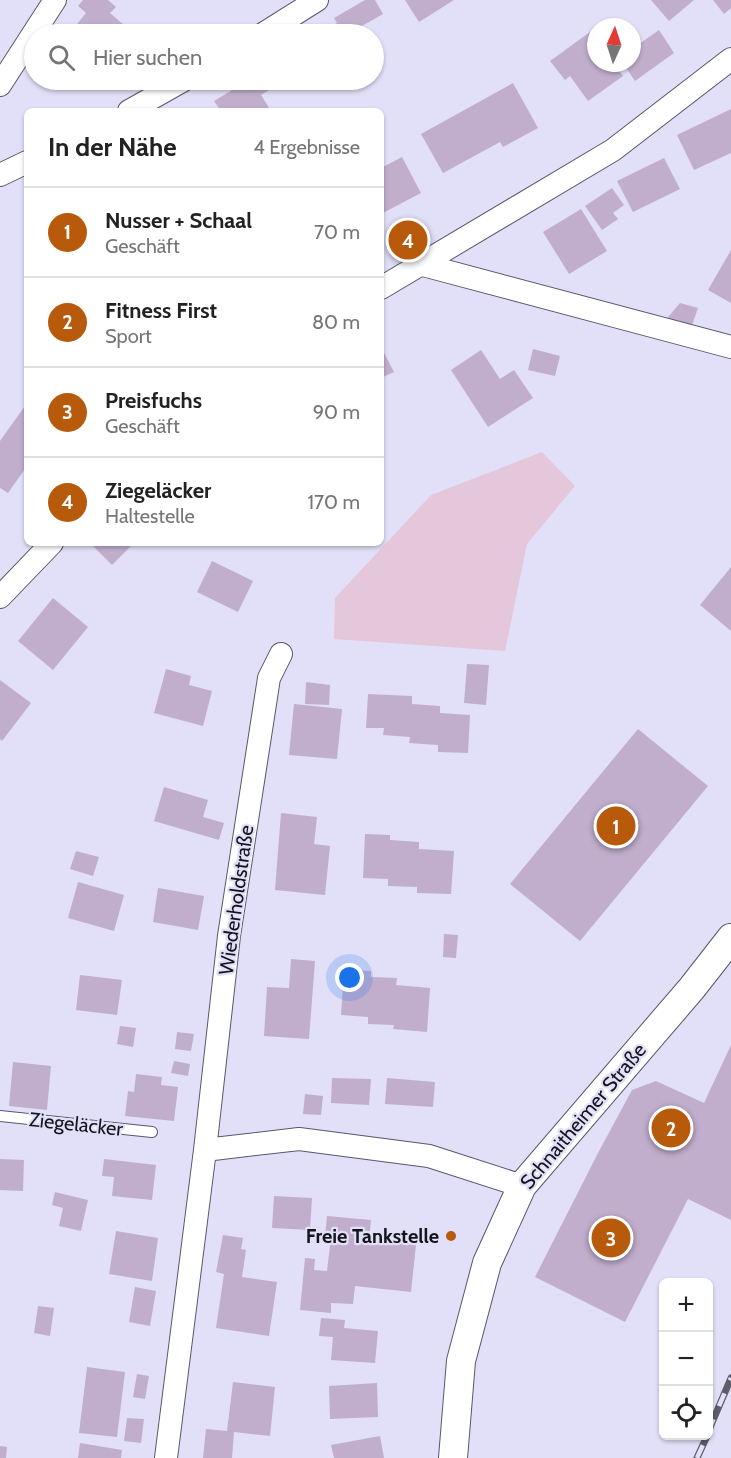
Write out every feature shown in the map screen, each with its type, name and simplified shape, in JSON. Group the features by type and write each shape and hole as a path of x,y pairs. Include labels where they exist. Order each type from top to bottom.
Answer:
{"street":[{"path":"39,24 55,0"},
{"path":"279,24 317,0"},
{"path":"0,85 24,48"},
{"path":"384,286 613,150 731,59"},
{"path":"134,108 166,90"},
{"path":"0,175 24,163"},
{"path":"423,264 731,347"},
{"path":"0,597 48,546"},
{"name":"Wiederholdstraße","path":"166,1458 231,925 269,678 281,654"},
{"name":"Schnaitheimer Straße","path":"453,1458 461,1361 487,1263 522,1186 692,988 731,938"},
{"path":"205,1150 299,1140 429,1156 522,1186"}],"lane":[{"name":"Ziegeläcker","path":"0,1116 152,1132"}],"shaded area":[{"path":"542,452 575,486 527,544 505,651 334,639 335,598 431,495"}],"building":[{"path":"83,0 108,0 116,7 110,13 123,24 77,24 86,13 78,6"},
{"path":"365,0 375,0 383,14 366,24 335,24 337,23 334,18"},
{"path":"405,0 454,0 419,22"},
{"path":"651,0 694,0 669,21"},
{"path":"713,0 731,0 731,8 724,14"},
{"path":"659,30 674,53 635,81 629,72 641,72 641,43"},
{"path":"587,34 587,72 620,72 623,76 588,101 570,76 565,80 550,61"},
{"path":"513,83 538,128 503,147 500,142 443,173 421,134"},
{"path":"232,90 269,90 261,95 269,108 219,108 214,101"},
{"path":"731,109 731,153 694,170 677,135"},
{"path":"402,157 421,193 384,212 384,166"},
{"path":"664,158 680,189 633,212 617,181"},
{"path":"612,188 624,205 613,213 618,219 602,230 585,206"},
{"path":"581,209 607,251 569,274 543,232"},
{"path":"731,250 731,303 708,290"},
{"path":"680,303 698,308 690,331 663,323"},
{"path":"533,349 560,356 555,376 528,370"},
{"path":"481,350 500,379 514,370 533,398 488,427 451,370"},
{"path":"384,353 394,372 384,377"},
{"path":"24,407 24,470 8,493 0,488 0,441"},
{"path":"93,546 131,546 112,565"},
{"path":"212,561 253,581 238,612 197,592"},
{"path":"731,567 731,631 700,605"},
{"path":"53,598 88,627 53,670 18,641"},
{"path":"467,664 489,665 486,705 464,703"},
{"path":"166,669 191,676 189,685 212,691 203,726 154,713"},
{"path":"0,680 31,703 2,741 0,739"},
{"path":"306,682 330,685 329,705 305,704"},
{"path":"368,694 412,696 412,704 440,706 440,713 470,715 468,753 438,752 438,745 409,743 410,737 383,735 384,728 366,728"},
{"path":"294,704 342,709 337,759 289,755"},
{"path":"638,729 708,786 580,941 510,884"},
{"path":"164,787 208,800 203,817 224,823 219,840 154,821"},
{"path":"281,813 317,817 314,844 330,846 325,895 275,890"},
{"path":"365,834 390,835 390,840 419,842 419,849 454,851 451,894 417,893 417,887 388,886 388,879 363,878"},
{"path":"76,851 99,857 93,876 70,869"},
{"path":"78,882 124,895 114,931 68,918"},
{"path":"158,888 204,896 198,930 153,922"},
{"path":"444,934 458,935 456,958 443,957"},
{"path":"291,959 315,961 309,1039 264,1036 267,987 289,988"},
{"path":"344,970 371,971 371,977 397,978 396,985 430,988 427,1032 393,1029 394,1025 368,1024 368,1017 341,1015"},
{"path":"80,975 122,980 117,1015 76,1010"},
{"path":"120,1026 136,1028 133,1047 117,1044"},
{"path":"177,1032 194,1034 191,1051 175,1049"},
{"path":"731,1045 731,1220 688,1199 625,1322 535,1277 632,1090 656,1081 704,1103"},
{"path":"174,1061 190,1064 188,1076 171,1073"},
{"path":"13,1062 51,1066 47,1110 9,1106"},
{"path":"136,1074 162,1077 161,1085 178,1087 174,1121 125,1116 128,1091 134,1092"},
{"path":"332,1078 371,1079 369,1105 331,1103"},
{"path":"387,1078 435,1082 433,1107 385,1104"},
{"path":"305,1094 323,1096 321,1115 303,1114"},
{"path":"0,1159 24,1160 23,1191 0,1190"},
{"path":"104,1159 156,1165 152,1200 112,1196 114,1177 102,1176"},
{"path":"55,1192 88,1200 81,1231 59,1226 63,1208 52,1205"},
{"path":"274,1196 312,1198 310,1230 272,1228"},
{"path":"327,1216 371,1220 369,1240 416,1245 411,1292 355,1286 353,1304 331,1303 331,1313 300,1310 305,1258 315,1259 314,1270 327,1271 331,1237 325,1237"},
{"path":"116,1231 158,1238 152,1281 109,1274"},
{"path":"223,1235 243,1238 241,1249 246,1250 242,1277 277,1282 269,1336 216,1328 224,1274 216,1272"},
{"path":"135,1287 156,1291 150,1326 129,1322"},
{"path":"38,1306 54,1308 50,1336 34,1333"},
{"path":"321,1318 345,1320 344,1328 378,1331 375,1363 331,1360 333,1337 319,1336"},
{"path":"87,1367 125,1372 117,1437 79,1433"},
{"path":"137,1374 149,1376 145,1399 133,1397"},
{"path":"233,1382 275,1387 270,1436 234,1432 232,1458 203,1458 206,1429 227,1431"},
{"path":"377,1383 378,1417 330,1419 329,1386"},
{"path":"127,1418 144,1419 141,1443 124,1441"},
{"path":"380,1436 384,1458 334,1458 331,1445"},
{"path":"80,1443 122,1450 121,1458 78,1458"},
{"path":"0,1446 7,1447 6,1458 0,1458"}],"railway":[{"path":"713,1420 731,1378"},
{"path":"697,1458 705,1440"}],"place":[{"name":"Ziegeläcker","path":"408,240"},
{"name":"Nusser + Schaal","path":"616,826"},
{"name":"Fitness First","path":"671,1128"},
{"name":"Freie Tankstelle","path":"451,1236"},
{"name":"Preisfuchs","path":"611,1238"}]}
